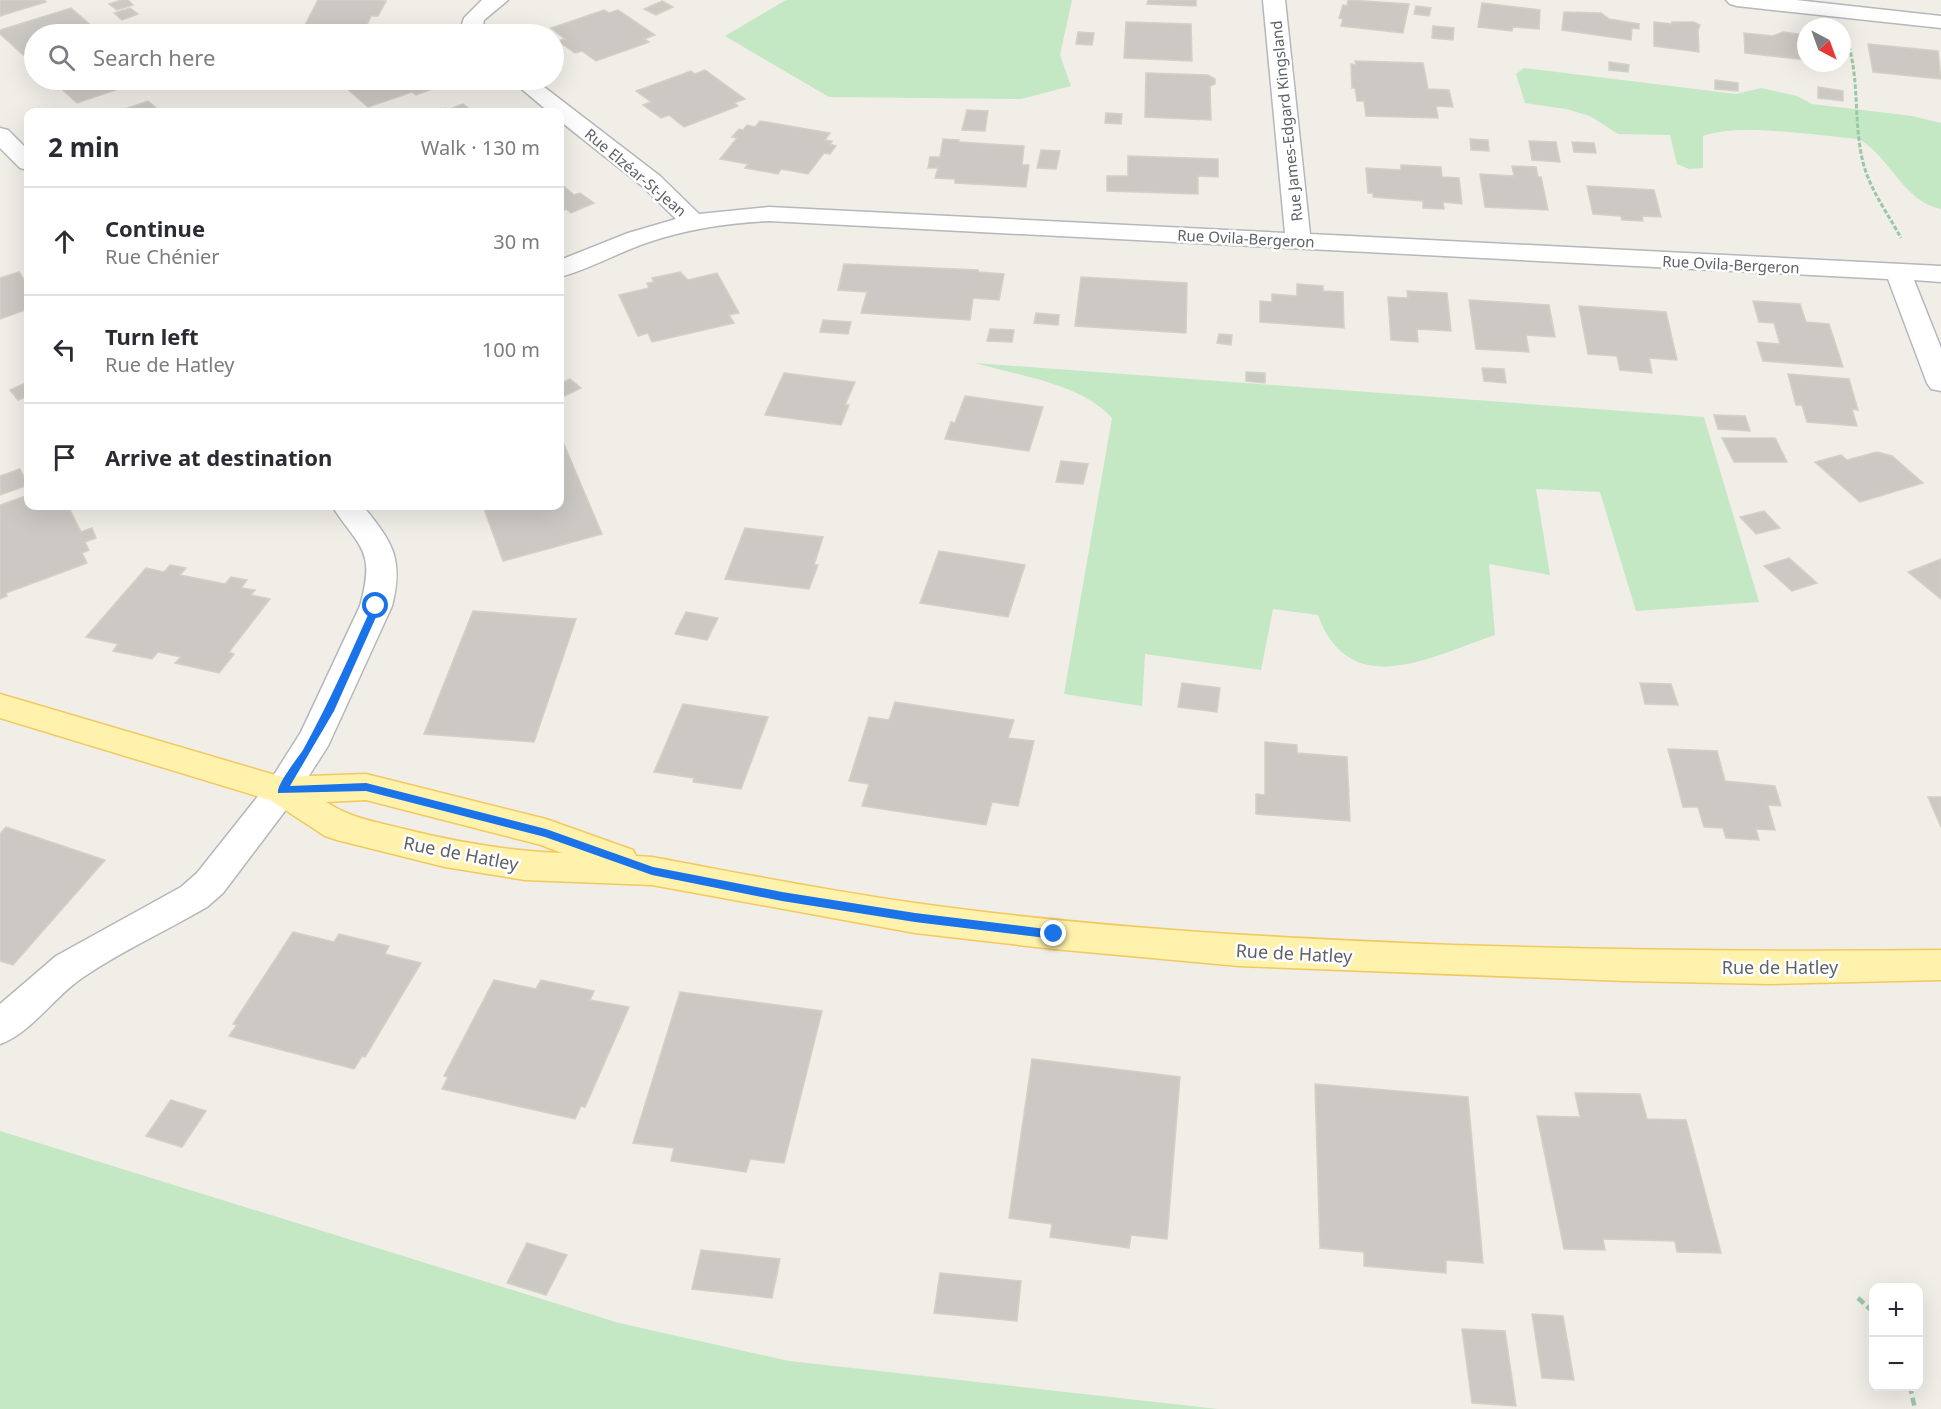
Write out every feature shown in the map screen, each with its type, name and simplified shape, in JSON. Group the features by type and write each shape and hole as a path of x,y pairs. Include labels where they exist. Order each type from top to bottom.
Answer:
{"main road":[{"name":"Rue de Hatley","path":"0,706 282,790 337,826 445,853 525,866 652,871 915,918 1054,934 1239,951 1626,966 1770,968 1941,965"}],"street":[{"path":"470,24 474,17 497,0"},
{"name":"Rue James-Edgard Kingsland","path":"1274,0 1298,241"},
{"path":"1737,0 1941,22"},
{"name":"Rue Elzéar-St-Jean","path":"535,90 558,108"},
{"name":"Rue Elzéar-St-Jean","path":"564,113 651,181 692,221"},
{"path":"0,135 24,159"},
{"name":"Rue Ovila-Bergeron","path":"564,267 646,234 692,221 744,214 804,215 1920,273"},
{"path":"1920,273 1941,384"},
{"path":"0,1028 41,989 69,967 194,897 210,883 300,764 329,711 376,606 382,584 382,563 376,543 350,510"}],"path":[{"path":"1838,11 1854,61 1862,154 1866,173 1920,273"},
{"path":"1858,1298 1869,1308"},
{"path":"1911,1391 1915,1409"}],"green space":[{"path":"786,0 1072,0 1060,55 1071,86 1021,99 829,97 725,36"},
{"path":"1524,68 1736,94 1761,88 1797,96 1812,104 1912,116 1941,123 1941,209 1917,198 1880,157 1859,139 1758,130 1719,132 1703,136 1703,168 1689,169 1677,164 1670,135 1618,134 1590,116 1566,109 1525,103 1516,74"},
{"path":"975,363 1704,417 1759,602 1636,611 1600,492 1536,489 1550,575 1489,564 1495,635 1420,661 1395,666 1371,666 1350,658 1332,642 1318,615 1273,609 1261,670 1145,654 1142,706 1064,694 1112,418 1084,396 1067,389"},
{"path":"0,1131 619,1323 789,1361 1218,1409 0,1409"}],"building":[{"path":"0,0 44,0 46,2 0,16"},
{"path":"128,0 133,5 117,10 109,4"},
{"path":"318,0 386,1 378,16 371,16 367,24 306,24"},
{"path":"1148,0 1196,0 1196,6 1147,4"},
{"path":"1348,0 1409,4 1403,33 1341,26 1343,19 1339,18 1343,5 1347,6"},
{"path":"662,1 673,7 656,15 644,9"},
{"path":"1482,3 1540,10 1539,29 1513,27 1512,31 1478,27"},
{"path":"1416,6 1431,8 1429,16 1414,14"},
{"path":"71,8 89,24 24,24 24,55 0,34 0,30"},
{"path":"130,8 138,14 122,20 114,13"},
{"path":"604,10 609,13 618,10 655,35 644,39 649,42 596,61 582,51 575,53 564,45 563,24"},
{"path":"1564,12 1601,13 1609,19 1639,24 1639,29 1632,28 1631,40 1562,30"},
{"path":"1126,22 1191,24 1192,61 1124,58"},
{"path":"1654,22 1672,24 1672,22 1694,22 1700,25 1698,30 1699,52 1654,46"},
{"path":"1433,26 1454,28 1453,40 1432,38"},
{"path":"1078,32 1094,33 1092,45 1076,44"},
{"path":"1783,32 1797,34 1797,59 1745,53 1744,33 1773,36"},
{"path":"1868,44 1938,51 1941,79 1873,72"},
{"path":"1355,61 1423,63 1428,89 1449,90 1453,107 1436,106 1438,118 1366,116 1364,101 1357,101 1355,88 1352,88 1351,64 1356,65"},
{"path":"1609,62 1629,65 1628,72 1609,70"},
{"path":"705,70 745,99 734,103 738,106 684,127 669,115 661,118 643,105 651,102 636,91 691,71 695,74"},
{"path":"1146,73 1208,75 1215,79 1215,84 1210,86 1211,120 1145,117"},
{"path":"1715,80 1738,83 1738,91 1715,89"},
{"path":"1818,87 1843,91 1843,101 1818,98"},
{"path":"63,90 115,90 77,103"},
{"path":"348,90 429,90 416,95 412,92 368,107"},
{"path":"148,101 156,108 128,108"},
{"path":"463,104 468,108 452,108"},
{"path":"967,110 988,111 985,131 962,130"},
{"path":"1106,113 1122,114 1121,124 1105,123"},
{"path":"760,121 830,133 825,140 832,141 830,144 836,146 830,154 824,153 808,174 781,169 778,174 745,168 748,164 720,159 737,138 732,137 739,129 743,130 747,125 755,127"},
{"path":"943,139 1024,146 1022,165 1029,165 1026,187 955,183 955,179 935,178 938,168 928,168 930,157 940,157"},
{"path":"1470,139 1488,140 1489,151 1471,150"},
{"path":"1529,141 1556,142 1560,162 1532,160"},
{"path":"1572,142 1594,143 1596,153 1574,152"},
{"path":"1041,150 1060,151 1056,169 1037,168"},
{"path":"1128,156 1218,159 1218,177 1198,176 1198,194 1107,191 1107,176 1128,176"},
{"path":"1401,165 1441,167 1442,177 1459,178 1462,204 1443,202 1444,209 1423,208 1423,201 1373,197 1373,193 1368,193 1366,168 1401,170"},
{"path":"1512,166 1536,167 1538,177 1541,177 1548,210 1485,207 1480,174 1514,176"},
{"path":"564,186 574,195 580,193 594,203 571,213 564,210"},
{"path":"1587,186 1654,190 1661,217 1642,216 1643,221 1622,220 1621,216 1593,214"},
{"path":"844,264 978,270 978,272 1004,274 999,300 973,298 970,320 861,313 867,292 838,290"},
{"path":"19,272 24,280 24,310 0,319 0,278"},
{"path":"680,272 688,280 717,273 739,313 729,315 734,323 652,342 648,333 638,336 619,295 649,288 647,283 654,282 652,278"},
{"path":"1081,277 1187,283 1186,333 1075,326"},
{"path":"1297,284 1323,286 1323,291 1343,292 1344,328 1260,322 1260,301 1272,302 1272,294 1297,296"},
{"path":"1407,291 1447,293 1451,331 1417,329 1418,342 1391,340 1388,297 1408,298"},
{"path":"1469,300 1549,305 1555,337 1526,335 1529,352 1476,349"},
{"path":"1753,301 1800,304 1806,322 1829,324 1843,367 1763,361 1757,342 1780,344 1774,323 1759,322"},
{"path":"1579,306 1666,312 1677,360 1649,358 1652,373 1620,370 1617,356 1588,354"},
{"path":"1036,313 1059,315 1058,325 1034,323"},
{"path":"823,320 851,322 848,334 820,332"},
{"path":"990,329 1014,330 1012,342 987,341"},
{"path":"1219,334 1232,335 1231,345 1217,343"},
{"path":"1482,368 1504,369 1506,383 1484,381"},
{"path":"1246,372 1265,373 1265,383 1246,381"},
{"path":"784,373 855,382 845,405 849,405 841,425 765,415"},
{"path":"1788,374 1849,379 1858,410 1852,409 1857,426 1807,422 1802,405 1796,405"},
{"path":"570,379 581,388 564,396 564,382"},
{"path":"24,384 24,398 18,400 10,390"},
{"path":"965,396 1043,407 1029,451 945,439 951,422 955,423"},
{"path":"1714,415 1745,416 1750,431 1718,429"},
{"path":"1722,438 1775,438 1787,462 1734,462"},
{"path":"564,444 602,534 503,561 484,510 564,510"},
{"path":"1877,452 1892,456 1923,483 1860,502 1815,462 1841,455 1847,460"},
{"path":"1061,461 1088,464 1083,484 1056,482"},
{"path":"20,469 24,477 24,486 0,495 0,476"},
{"path":"24,496 24,510 70,510 81,532 92,528 96,538 85,542 89,550 82,553 87,563 6,593 7,596 0,599 0,505"},
{"path":"1764,511 1780,528 1756,534 1740,517"},
{"path":"745,528 823,537 814,565 818,565 809,589 725,579"},
{"path":"939,551 1025,565 1008,617 920,603"},
{"path":"1789,558 1817,583 1792,591 1764,566"},
{"path":"1941,559 1941,599 1908,572"},
{"path":"170,565 186,568 180,575 225,584 231,577 247,580 241,588 255,590 251,595 270,599 229,652 234,654 219,673 175,663 181,657 158,652 152,659 113,651 118,644 86,637 146,568 164,572"},
{"path":"473,611 576,619 534,742 424,734"},
{"path":"686,612 718,618 707,640 675,634"},
{"path":"1182,683 1220,688 1217,712 1178,707"},
{"path":"1640,683 1671,684 1678,705 1645,704"},
{"path":"895,702 1014,720 1008,738 1034,741 1018,806 992,802 986,825 862,806 869,784 849,781 869,717 889,720"},
{"path":"683,704 768,717 741,789 693,782 694,778 654,772"},
{"path":"1265,742 1297,745 1297,753 1347,757 1350,821 1256,814 1256,794 1265,795"},
{"path":"1668,749 1717,751 1725,781 1775,786 1781,806 1768,805 1775,830 1756,829 1759,840 1726,838 1723,828 1704,827 1698,807 1683,807"},
{"path":"1928,797 1941,797 1941,827"},
{"path":"6,827 105,860 13,965 0,961 0,834"},
{"path":"293,932 334,942 339,934 389,946 385,954 421,963 365,1057 362,1056 354,1069 229,1036 237,1025 233,1024"},
{"path":"494,980 536,989 541,980 594,991 590,1000 629,1007 585,1107 581,1106 575,1119 442,1089 448,1077 444,1076"},
{"path":"680,992 822,1011 784,1163 750,1159 746,1172 671,1161 674,1148 633,1143"},
{"path":"1032,1059 1180,1077 1167,1239 1131,1235 1129,1248 1050,1237 1052,1224 1009,1218"},
{"path":"1315,1084 1468,1097 1483,1263 1446,1260 1446,1273 1364,1266 1364,1252 1320,1248"},
{"path":"1575,1093 1640,1094 1647,1119 1686,1120 1721,1253 1677,1252 1675,1241 1603,1239 1605,1250 1564,1249 1537,1116 1580,1117"},
{"path":"171,1100 206,1111 182,1147 146,1136"},
{"path":"527,1243 567,1255 546,1295 507,1283"},
{"path":"701,1250 780,1259 772,1298 692,1289"},
{"path":"940,1273 1021,1281 1017,1321 934,1313"},
{"path":"1532,1314 1563,1316 1574,1380 1542,1378"},
{"path":"1462,1329 1505,1331 1516,1406 1472,1403"}],"route":[{"path":"376,606 316,737 282,790 366,787 546,833 652,871 915,918 1054,934"}]}
